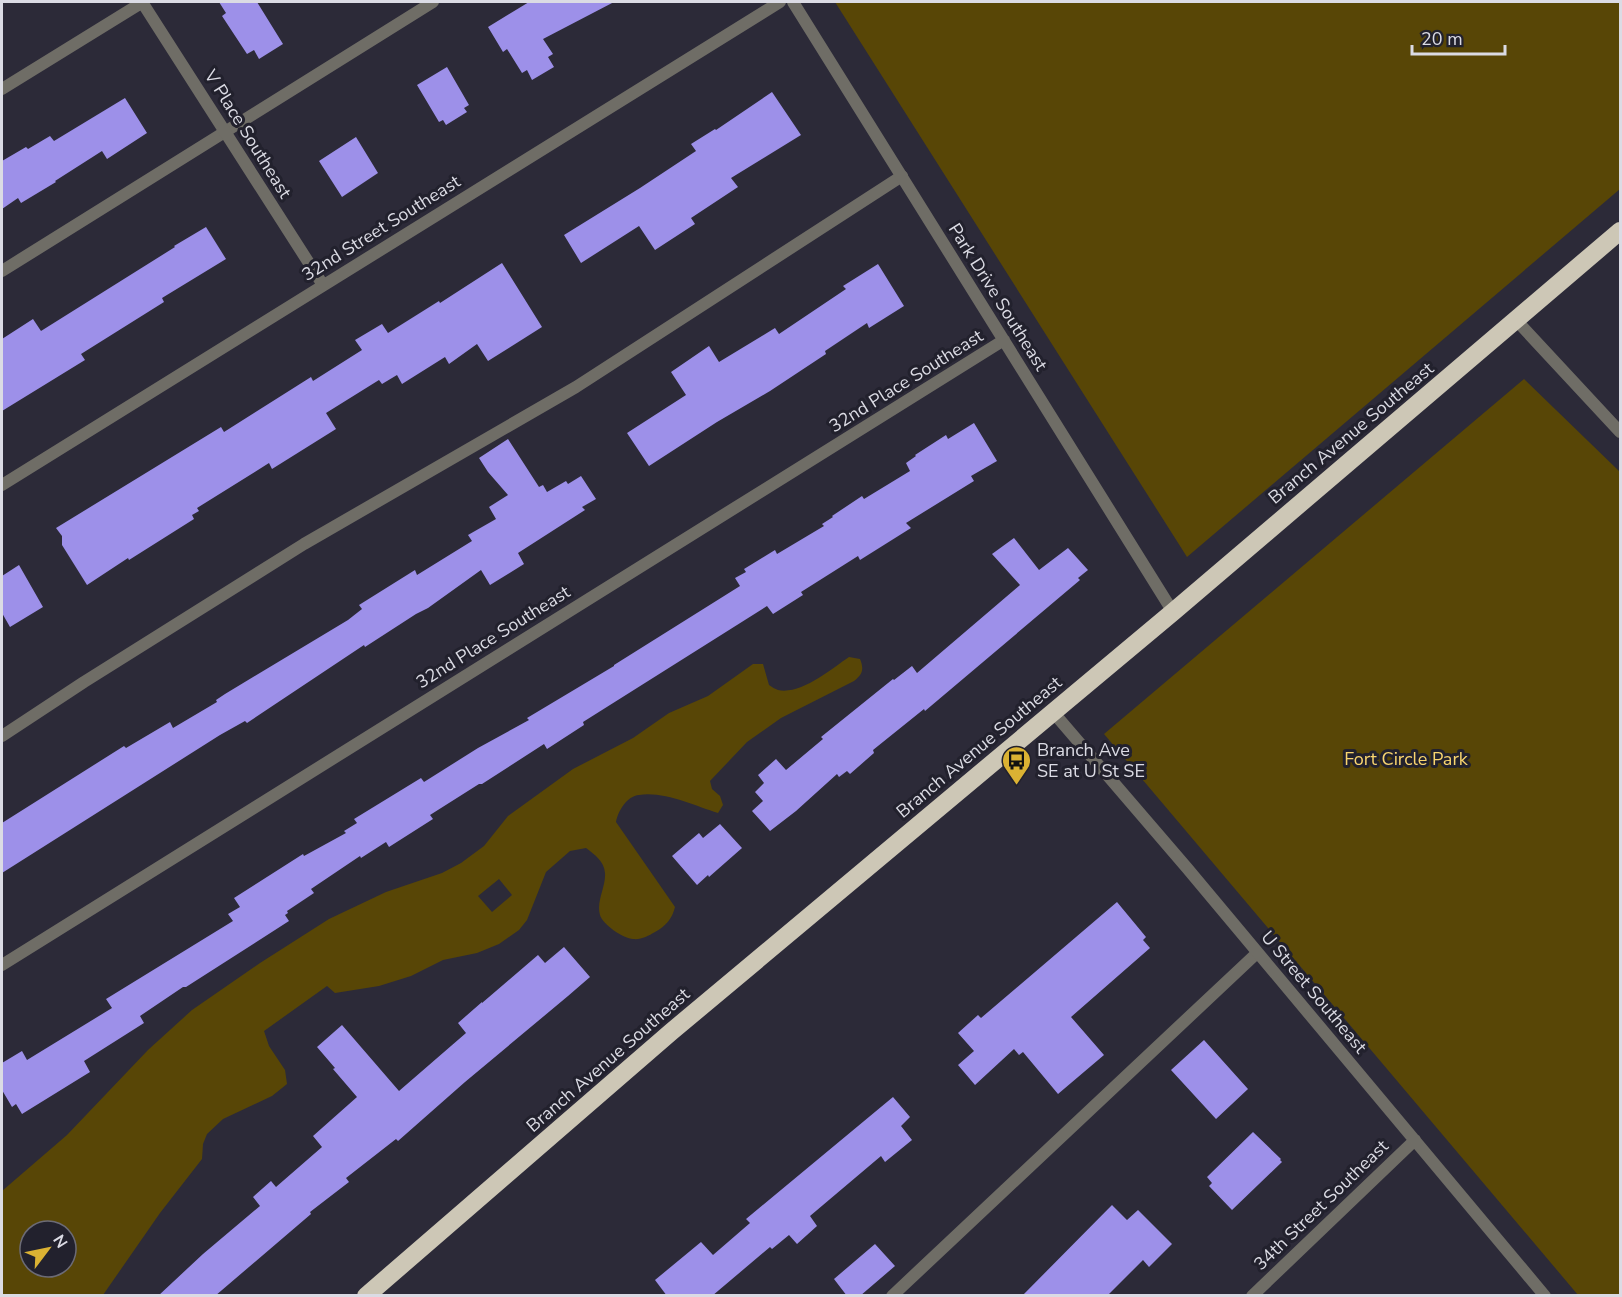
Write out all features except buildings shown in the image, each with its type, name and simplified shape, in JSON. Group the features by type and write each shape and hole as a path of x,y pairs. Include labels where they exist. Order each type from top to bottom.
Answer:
{"highway":[{"name":"Branch Avenue Southeast","path":"366,1296 680,1025 1173,612 1620,231"}],"street":[{"path":"2,89 142,2"},
{"name":"V Place Southeast","path":"142,2 323,285"},
{"path":"2,270 433,2"},
{"name":"32nd Street Southeast","path":"2,485 780,2"},
{"name":"Park Drive Southeast","path":"792,2 1173,612"},
{"path":"2,736 304,544 576,387 902,176"},
{"path":"1516,320 1620,432"},
{"name":"32nd Place Southeast","path":"2,965 1004,340"},
{"name":"U Street Southeast","path":"1053,712 1545,1296"},
{"path":"892,1296 1257,953"},
{"name":"34th Street Southeast","path":"1252,1296 1415,1140"}],"green space":[{"path":"835,2 1620,2 1620,189 1187,557"},
{"name":"Fort Circle Park","path":"1524,379 1620,472 1620,1295 1578,1295 1104,734"},
{"path":"849,657 860,659 861,674 854,681 781,718 747,742 710,781 712,789 720,796 723,805 718,813 679,800 649,794 635,796 624,805 616,822 675,907 670,919 662,927 644,937 633,939 619,934 605,923 599,910 605,878 603,865 586,848 570,851 546,872 527,920 519,930 499,944 477,953 443,960 411,976 379,986 335,993 327,986 264,1031 269,1046 285,1070 287,1084 272,1096 223,1119 207,1134 203,1144 202,1159 160,1213 103,1295 2,1295 2,1191 67,1135 148,1050 192,1010 329,919 386,892 442,873 461,863 484,846 508,816 573,769 633,738 669,713 708,696 753,664 763,664 769,685 778,690 796,689 825,674","holes":["499,879 512,895 492,912 478,896"]}],"place":[{"name":"Branch Ave SE at U St SE","path":"1016,786"}]}
